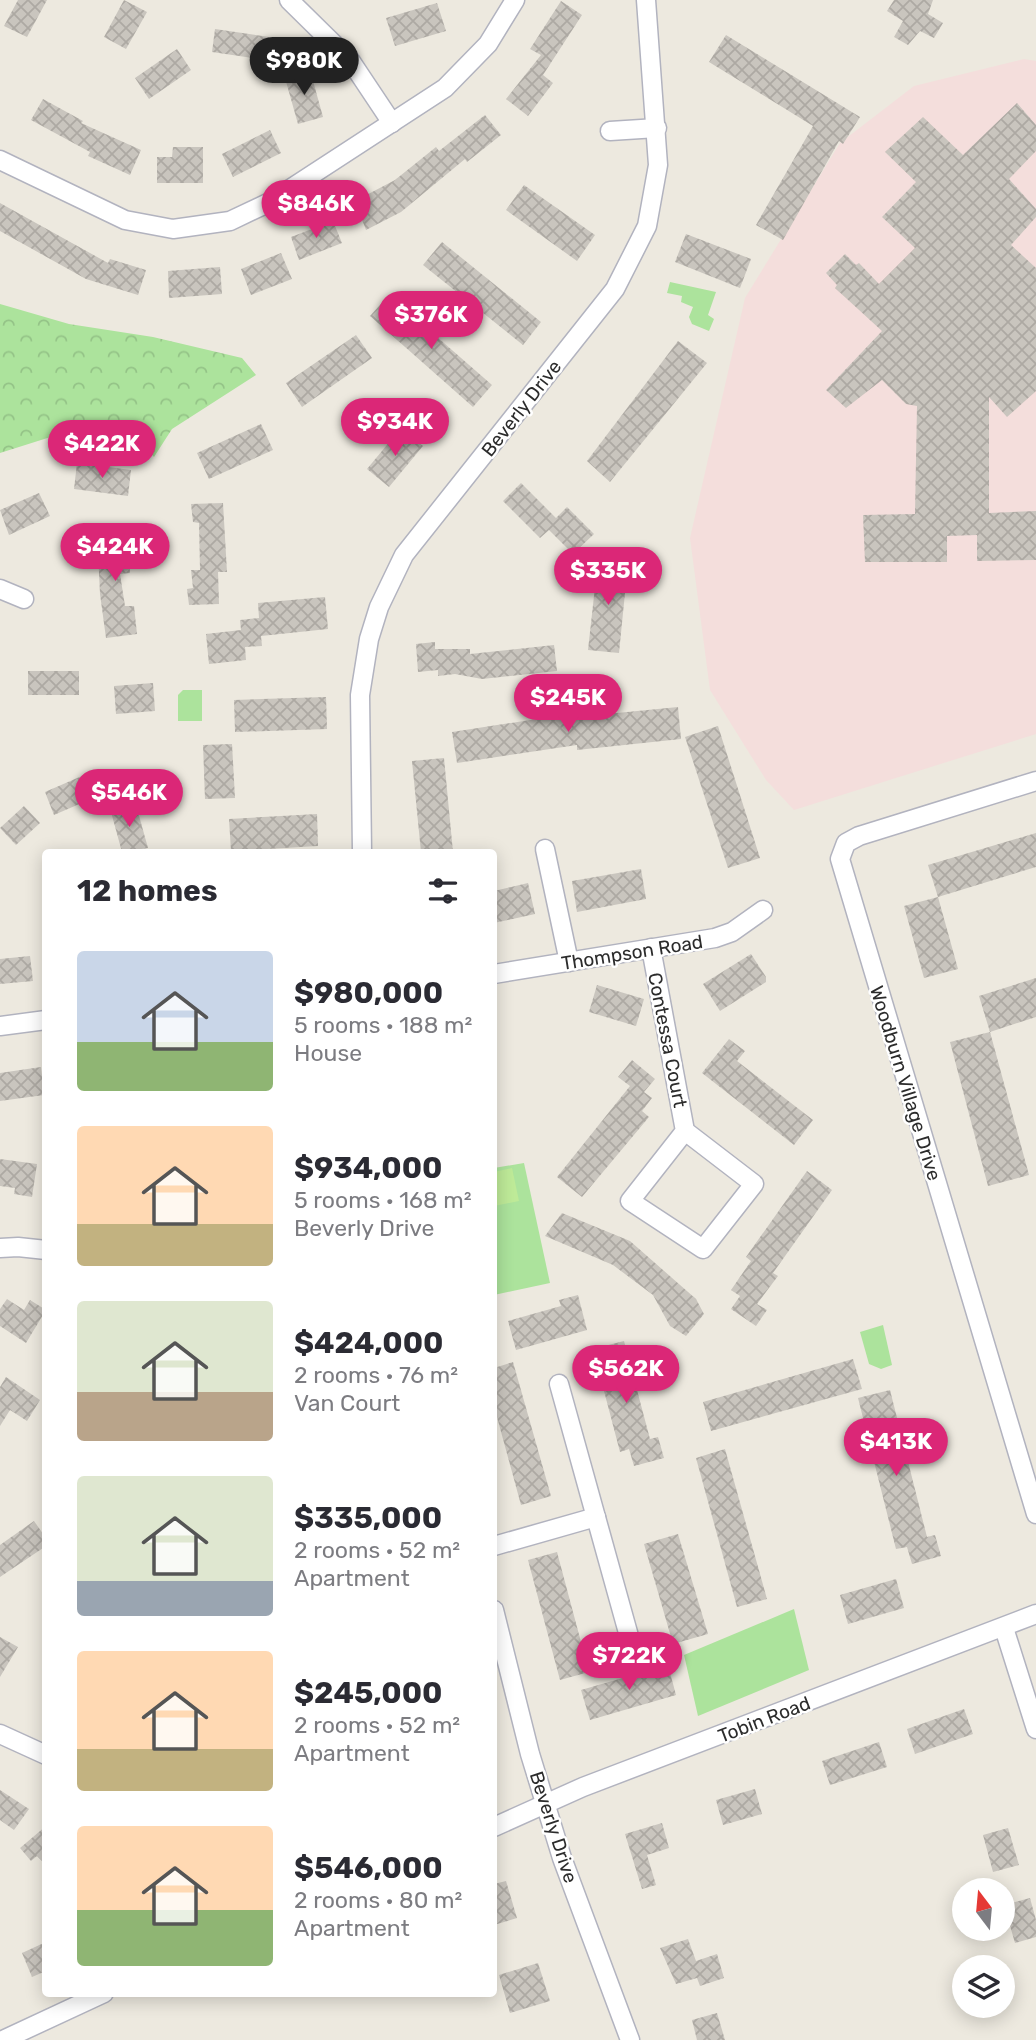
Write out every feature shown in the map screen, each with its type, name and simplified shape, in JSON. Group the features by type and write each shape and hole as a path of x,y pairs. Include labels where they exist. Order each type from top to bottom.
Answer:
{"street":[{"path":"289,0 350,60 392,123"},
{"path":"0,160 125,220 173,229 203,227 255,211 445,88 488,44 515,0"},
{"name":"Beverly Drive","path":"362,849 360,695 369,639 379,607 404,555 615,289 647,226 655,196 658,165 646,0"},
{"path":"610,131 657,128"},
{"path":"0,589 24,599"},
{"name":"Woodburn Village Drive","path":"1036,782 859,836 846,843 840,859 1036,1514"},
{"path":"545,849 569,962"},
{"name":"Thompson Road","path":"497,974 732,932 763,910"},
{"name":"Contessa Court","path":"651,948 685,1131 754,1184 704,1250 630,1201 685,1131"},
{"path":"0,1026 42,1021"},
{"path":"0,1248 42,1250"},
{"path":"559,1384 632,1647"},
{"path":"497,1545 596,1517"},
{"name":"Tobin Road","path":"497,1826 546,1804 1036,1614"},
{"name":"Beverly Drive","path":"497,1621 546,1804 630,2040"},
{"path":"1004,1628 1036,1729"},
{"path":"0,1734 42,1753"},
{"path":"3,2040 95,1997"}],"shaded area":[{"path":"1024,59 1036,61 1036,734 794,810 766,780 710,690 690,538 745,298 840,143 914,86"}],"green space":[{"path":"670,282 716,292 708,315 714,319 709,331 692,324 689,317 693,307 681,302 682,296 667,293"},
{"path":"0,304 69,324 153,337 242,358 256,375 172,429 154,457 122,421 79,428 0,453"},
{"path":"183,690 202,690 202,721 178,721 178,695"},
{"path":"524,1163 550,1283 497,1294 497,1168"},
{"path":"512,1168 519,1201 497,1205 497,1171"},
{"path":"883,1325 892,1365 881,1369 869,1364 860,1332"},
{"path":"794,1609 809,1670 698,1716 684,1655"}],"building":[{"path":"18,0 47,0 27,37 4,26"},
{"path":"124,0 147,12 126,49 104,37"},
{"path":"894,0 933,0 928,14 943,23 934,38 920,31 908,45 894,37 903,21 887,11"},
{"path":"561,1 582,15 543,75 553,83 528,116 506,99 541,55 530,49"},
{"path":"437,3 446,31 395,46 386,18"},
{"path":"215,29 269,37 266,60 212,52"},
{"path":"726,35 860,117 843,144 839,141 783,240 756,225 813,126 709,62"},
{"path":"177,49 191,70 149,99 135,78"},
{"path":"310,70 323,117 298,124 285,78"},
{"path":"43,99 83,121 81,123 141,150 130,175 88,156 90,152 31,120"},
{"path":"1017,103 1036,125 1036,151 1009,179 1036,209 1036,217 1011,245 1036,268 1036,391 1007,417 989,397 989,513 1036,511 1036,560 977,561 977,535 947,536 947,562 865,562 863,515 915,514 917,406 906,404 882,380 846,408 826,390 882,331 835,288 837,285 826,273 845,254 856,265 859,263 879,284 915,248 882,217 916,182 885,152 923,117 963,155"},
{"path":"485,115 501,135 467,162 465,159 401,212 366,230 355,201 395,180 436,147 439,151"},
{"path":"270,130 281,153 233,177 222,154"},
{"path":"173,147 203,147 203,183 157,183 157,157 172,157"},
{"path":"524,185 595,235 577,261 506,210"},
{"path":"0,203 108,263 110,259 146,270 138,295 86,279 0,231"},
{"path":"333,221 342,243 299,260 291,237"},
{"path":"686,234 751,259 740,288 675,262"},
{"path":"442,242 541,322 523,345 423,265"},
{"path":"281,253 292,279 251,295 241,269"},
{"path":"220,267 222,294 169,298 168,271"},
{"path":"389,295 492,385 473,407 370,316"},
{"path":"356,335 372,358 302,407 286,383"},
{"path":"678,341 707,363 610,482 587,461"},
{"path":"261,424 273,450 209,479 197,453"},
{"path":"401,428 423,446 389,487 367,469"},
{"path":"77,463 131,470 128,496 74,489"},
{"path":"521,483 556,518 567,507 594,534 573,554 549,530 540,538 503,501"},
{"path":"39,493 50,516 9,535 0,510"},
{"path":"223,503 227,572 218,572 219,604 189,605 187,589 193,588 191,570 200,570 199,523 193,522 191,504"},
{"path":"127,530 130,573 120,574 125,606 134,606 137,634 106,638 100,594 97,531"},
{"path":"598,560 628,563 619,653 588,650"},
{"path":"325,597 328,629 261,636 262,646 245,647 246,660 209,664 206,634 241,630 240,620 259,618 258,603"},
{"path":"435,642 435,649 470,649 470,654 554,645 557,671 482,679 455,674 438,676 438,670 418,672 416,644"},
{"path":"28,671 79,671 79,695 28,695"},
{"path":"153,683 155,711 116,714 114,686"},
{"path":"326,697 327,729 235,732 234,700"},
{"path":"678,707 681,739 577,750 577,745 457,763 452,732 556,716 556,719"},
{"path":"718,726 760,858 728,868 685,737"},
{"path":"232,744 235,798 205,799 203,745"},
{"path":"444,758 453,849 421,849 412,761"},
{"path":"91,772 100,795 54,815 45,792"},
{"path":"136,805 148,848 121,849 111,812"},
{"path":"24,806 40,823 16,845 0,828"},
{"path":"317,814 318,846 231,849 229,819"},
{"path":"1036,833 1036,867 938,897 928,865"},
{"path":"641,869 646,899 577,912 572,881"},
{"path":"528,883 535,914 497,922 497,890"},
{"path":"938,897 958,969 924,978 904,906"},
{"path":"751,954 766,977 766,982 720,1011 703,984"},
{"path":"30,956 33,981 0,984 0,959"},
{"path":"1036,978 1036,1017 990,1032 979,996"},
{"path":"597,985 644,999 636,1026 589,1012"},
{"path":"990,1032 1029,1175 988,1186 950,1042"},
{"path":"729,1039 745,1051 737,1061 813,1120 794,1145 702,1073"},
{"path":"632,1060 655,1079 644,1092 652,1098 642,1111 649,1117 582,1197 557,1177 630,1086 618,1077"},
{"path":"41,1067 42,1095 0,1101 0,1073"},
{"path":"0,1159 37,1164 32,1197 14,1194 15,1188 0,1186"},
{"path":"807,1171 832,1190 773,1273 778,1276 757,1304 767,1310 756,1326 731,1309 740,1296 731,1290 751,1261 746,1257"},
{"path":"562,1213 630,1241 696,1299 704,1314 686,1336 670,1326 653,1295 613,1265 545,1236"},
{"path":"578,1295 587,1330 516,1350 508,1321 561,1306 559,1300"},
{"path":"7,1299 24,1310 30,1300 42,1308 42,1317 26,1343 0,1326 0,1309"},
{"path":"624,1341 650,1439 658,1437 664,1458 634,1466 629,1449 620,1452 593,1349"},
{"path":"853,1359 862,1389 711,1431 703,1402"},
{"path":"513,1362 551,1496 521,1505 497,1417 497,1367"},
{"path":"6,1377 40,1400 27,1421 10,1410 0,1426 0,1387"},
{"path":"890,1390 927,1537 935,1535 941,1556 912,1564 907,1547 896,1549 858,1398"},
{"path":"725,1449 767,1599 737,1607 696,1458"},
{"path":"34,1521 42,1532 42,1549 0,1577 0,1545"},
{"path":"678,1534 708,1634 673,1644 644,1544"},
{"path":"557,1552 589,1672 560,1680 528,1560"},
{"path":"896,1579 904,1608 848,1624 840,1595"},
{"path":"0,1637 18,1647 0,1677"},
{"path":"668,1665 676,1695 590,1720 581,1690"},
{"path":"964,1709 973,1734 915,1754 907,1729"},
{"path":"879,1742 887,1767 830,1785 822,1761"},
{"path":"755,1789 762,1814 723,1825 716,1800"},
{"path":"0,1790 29,1809 14,1830 0,1820"},
{"path":"662,1823 669,1848 647,1855 656,1885 642,1889 625,1834"},
{"path":"1008,1828 1019,1865 993,1872 983,1835"},
{"path":"42,1829 42,1861 37,1856 31,1861 20,1848"},
{"path":"506,1881 517,1918 497,1924 497,1883"},
{"path":"1030,1898 1036,1920 1036,1937 1015,1943 1014,1941 1015,1902"},
{"path":"688,1939 696,1961 717,1954 724,1978 700,1986 697,1978 676,1984 660,1948"},
{"path":"42,1944 42,1973 32,1977 22,1953"},
{"path":"538,1963 550,2001 510,2013 499,1975"},
{"path":"717,2013 725,2040 697,2040 692,2020"}]}
